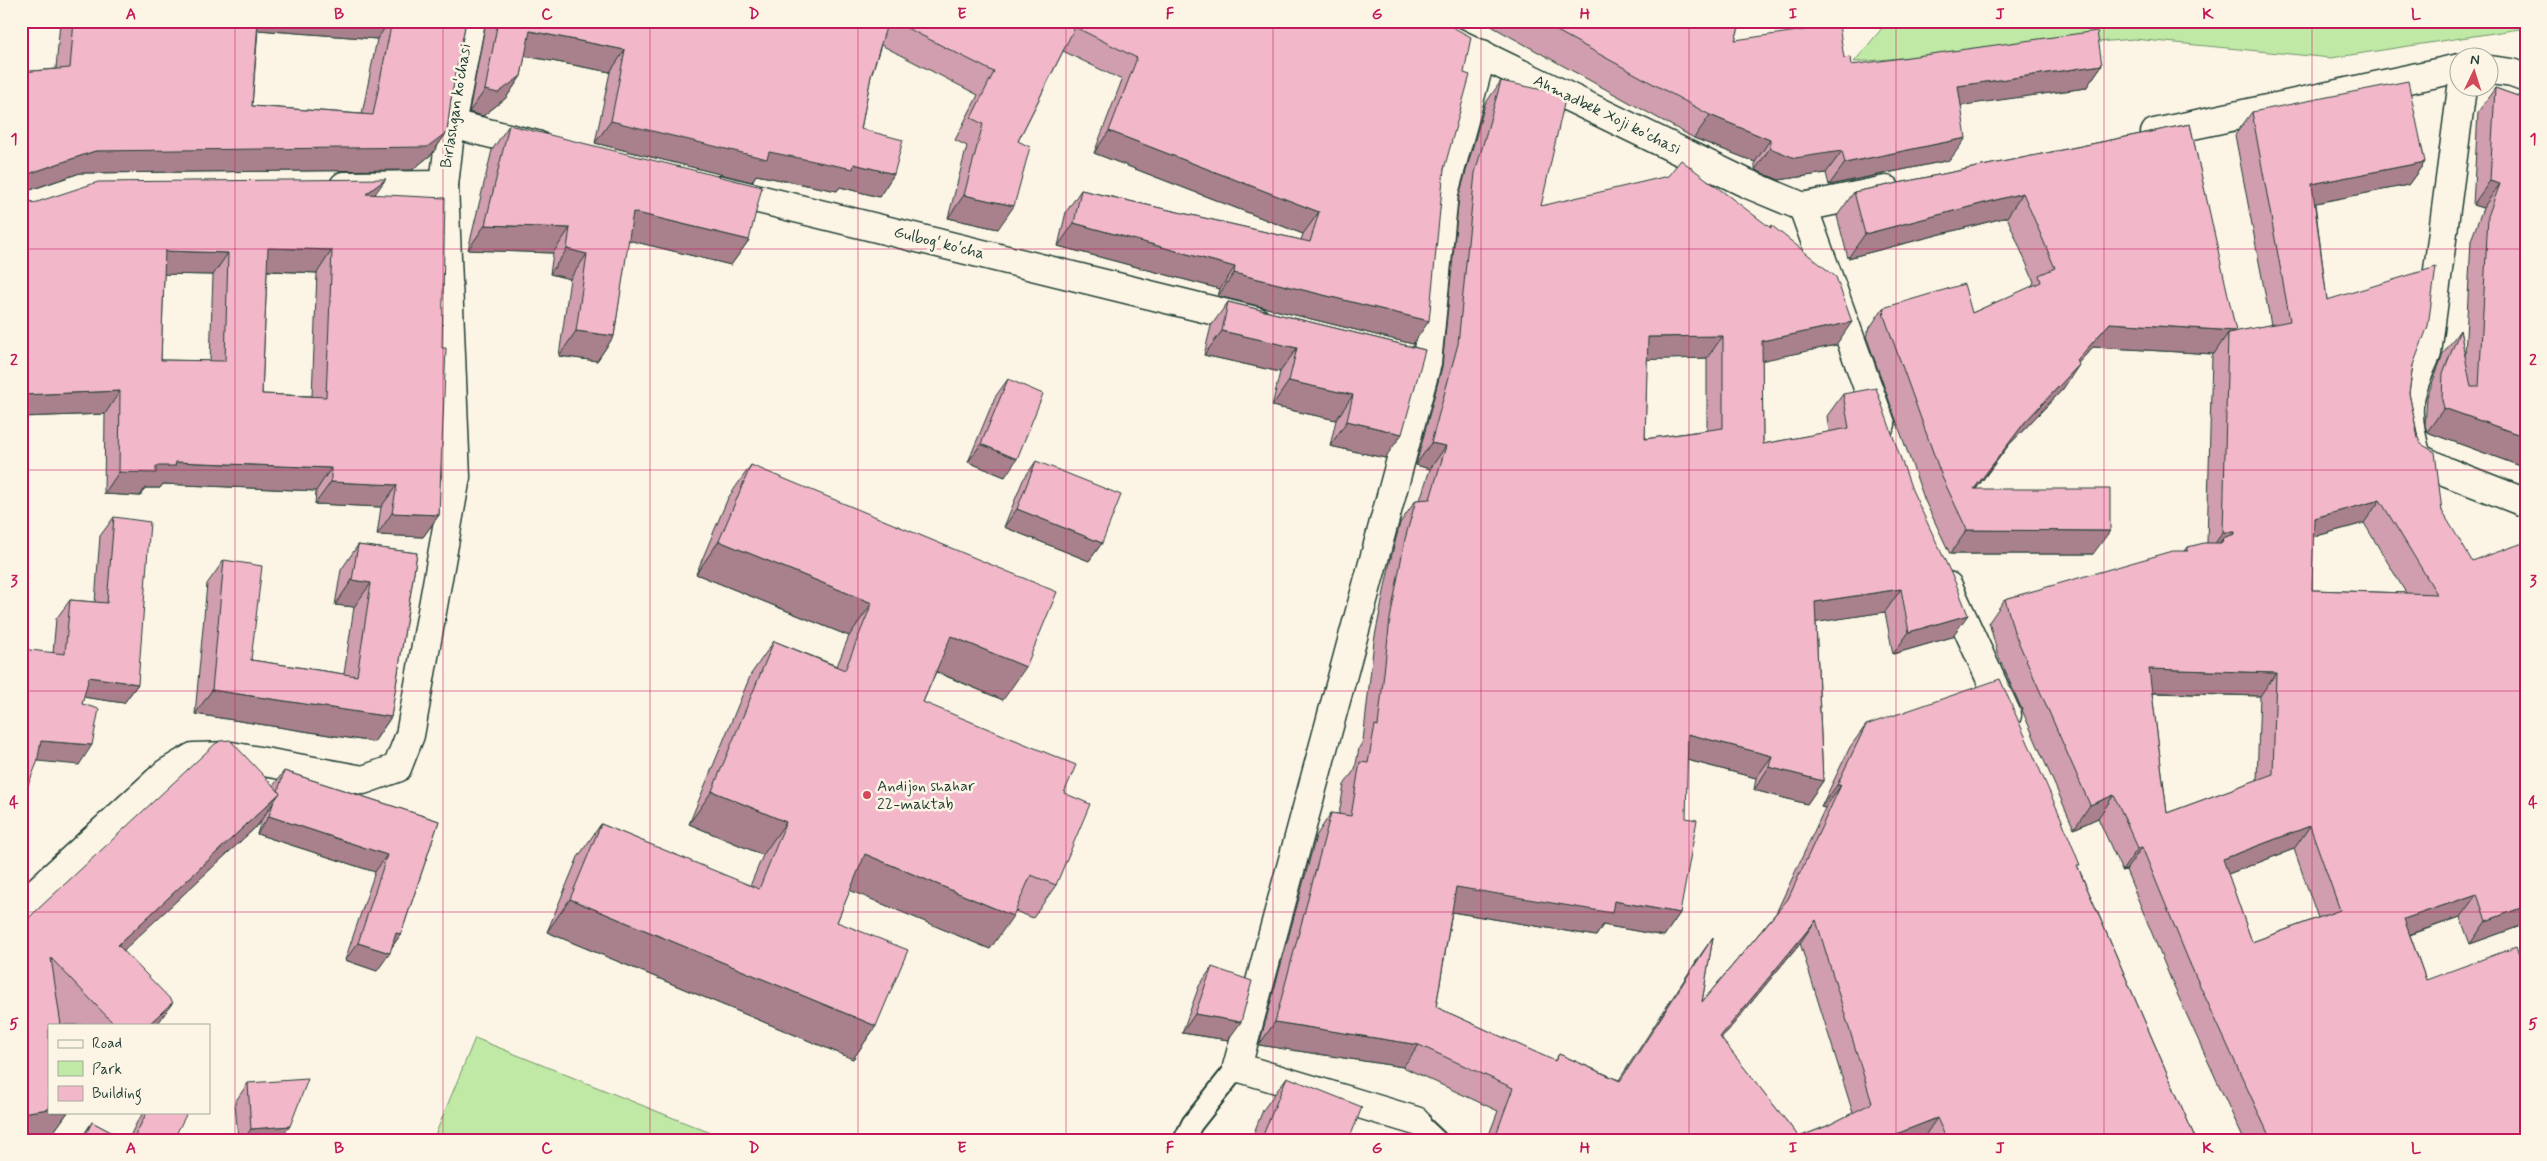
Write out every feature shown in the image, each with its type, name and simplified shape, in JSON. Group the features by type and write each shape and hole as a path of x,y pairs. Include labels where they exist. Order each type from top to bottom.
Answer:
{"street":[{"name":"Birlashgan koʻchasi","path":"316,186 444,185 452,124 470,21"},
{"name":"Ahmadbek Xoji ko'chasi","path":"1412,21 1748,184 1803,207"},
{"path":"1416,1121 1237,1067 1427,363 1444,193 1482,54"},
{"path":"2131,138 2450,70"},
{"path":"2500,71 2512,72 2526,78"},
{"path":"2461,98 2427,354 2409,392 2408,428 2417,457 2446,472 2526,503"},
{"path":"452,124 558,150"},
{"name":"Gulbogʻ koʻcha","path":"693,183 1282,328"},
{"path":"21,906 166,773 193,757 232,756 363,780 397,768 410,735 456,476 444,185"},
{"path":"1890,451 1803,207 1910,185"},
{"path":"1398,356 1427,363"},
{"path":"1936,560 2018,740"}],"lane":[{"path":"1184,1140 1192,1124 1237,1067"},
{"path":"1416,1121 1436,1140"}],"green space":[{"path":"1888,21 2526,21 2526,28 2331,58 2134,39 1854,62"},
{"path":"475,1038 728,1140 433,1140"}],"building":[{"path":"74,21 258,21 252,106 373,115 392,21 466,21 451,99 447,132 427,147 95,151 31,173 24,178 21,185 21,72 70,68"},
{"path":"498,21 888,21 871,76 861,129 903,140 894,174 854,164 853,169 769,152 767,159 611,121 625,50 530,31 521,76 498,93 485,90"},
{"path":"893,21 1167,21 1175,26 1177,21 1441,21 1471,37 1464,73 1470,75 1444,169 1429,321 1234,273 1235,267 1074,223 1081,190 1310,242 1319,212 1109,131 1137,58 1075,27 1018,141 1030,147 1014,206 964,195 983,124 971,118 994,72"},
{"path":"1539,21 1741,21 1735,40 1839,25 1844,58 1850,57 1851,65 2097,31 2102,65 1958,86 1966,138 1845,163 1842,151 1795,158 1770,148 1770,140 1710,115"},
{"path":"1501,81 1566,95 1541,206 1668,176 1681,160 1771,228 1771,225 1836,277 1852,322 1762,341 1763,444 1849,428 1843,394 1876,388 1912,490 1956,584 1968,615 1909,632 1901,589 1815,602 1823,781 1769,767 1772,756 1688,734 1686,818 1697,820 1680,913 1614,901 1612,913 1456,887 1436,1007 1555,1061 1559,1054 1620,1081 1713,937 1702,1002 1788,899 1841,785 1837,785 1866,725 2000,679 2061,818 2080,865 2077,865 2196,1140 1947,1140 1937,1118 1881,1140 1494,1140 1513,1088 1419,1045 1275,1022 1331,813 1351,816 1360,762 1368,763 1375,725 1378,726 1390,619 1405,539 1416,500 1430,499 1446,446 1431,443 1458,344 1475,173","holes":["1723,336 1723,428 1645,439 1648,337","1816,920 1872,1103 1827,1126 1799,1137 1720,1037"]},
{"path":"2408,81 2425,162 2312,184 2327,300 2436,267 2428,326 2413,365 2409,393 2418,438 2421,444 2435,452 2442,511 2472,561 2526,542 2526,906 2486,921 2477,894 2404,919 2426,980 2516,947 2526,973 2526,1140 2271,1140 2190,964 2142,847 2138,848 2114,795 2090,805 2014,632 2005,599 2173,551 2188,551 2188,547 2204,543 2222,543 2223,538 2235,534 2235,532 2223,532 2228,333 2290,321 2252,112","holes":["2380,500 2437,594 2312,590 2314,518","2149,669 2276,673 2273,774 2167,813","2310,826 2340,910 2252,942 2223,859"]},
{"path":"2500,90 2526,99 2526,437 2444,408 2442,400 2443,373 2460,330 2471,387 2479,387 2488,216 2500,184 2490,181 2494,98 2500,98"},
{"path":"2190,124 2236,331 2110,323 2077,360 2079,365 2025,422 1974,489 2110,489 2110,531 1967,530 1942,477 1883,313 1885,314 1883,308 1964,284 1972,313 2041,282 2039,275 2055,268 2023,193 1865,234 1854,192"},
{"path":"509,125 762,187 749,240 633,212 614,336 576,331 587,254 567,249 570,228 485,225"},
{"path":"386,179 366,194 445,198 442,348 446,348 439,515 392,513 397,485 331,482 331,468 176,462 175,466 156,466 156,473 119,472 120,391 21,395 21,185 26,199 34,203 98,182","holes":["268,248 332,250 326,397 262,394","165,251 228,253 225,361 161,360"]},
{"path":"1228,302 1425,350 1402,434 1347,421 1353,395 1289,381 1297,348 1222,331"},
{"path":"1008,379 1043,394 1017,459 981,444"},
{"path":"1036,461 1121,495 1102,543 1017,509"},
{"path":"751,465 1057,592 1026,667 951,636 923,702 1076,765 1064,793 1090,804 1056,885 1031,875 1013,916 865,854 837,922 908,950 876,1026 570,899 601,824 759,889 786,822 712,791 774,641 845,670 872,603 719,541"},
{"path":"114,517 150,522 138,684 89,677 82,704 99,709 92,745 41,741 37,763 21,802 21,649 65,654 70,600 107,603"},
{"path":"358,545 417,553 391,717 212,690 224,560 262,566 251,660 357,676 371,583 352,580"},
{"path":"230,740 280,793 118,945 173,1002 149,1024 114,1024 51,958 61,1024 48,1024 48,1109 21,1113 21,925 220,741"},
{"path":"284,771 439,821 401,934 396,933 390,953 358,943 387,855 269,816 274,801 280,793 278,791"},
{"path":"1212,967 1252,981 1241,1022 1195,1014"},
{"path":"1287,1077 1362,1107 1349,1140 1261,1140"},
{"path":"308,1079 290,1126 251,1129 248,1083"},
{"path":"146,1114 186,1115 173,1140 133,1140"},
{"path":"92,1122 126,1140 83,1140"}],"place":[{"name":"Andijon shahar 22-maktab","path":"867,795"}]}
